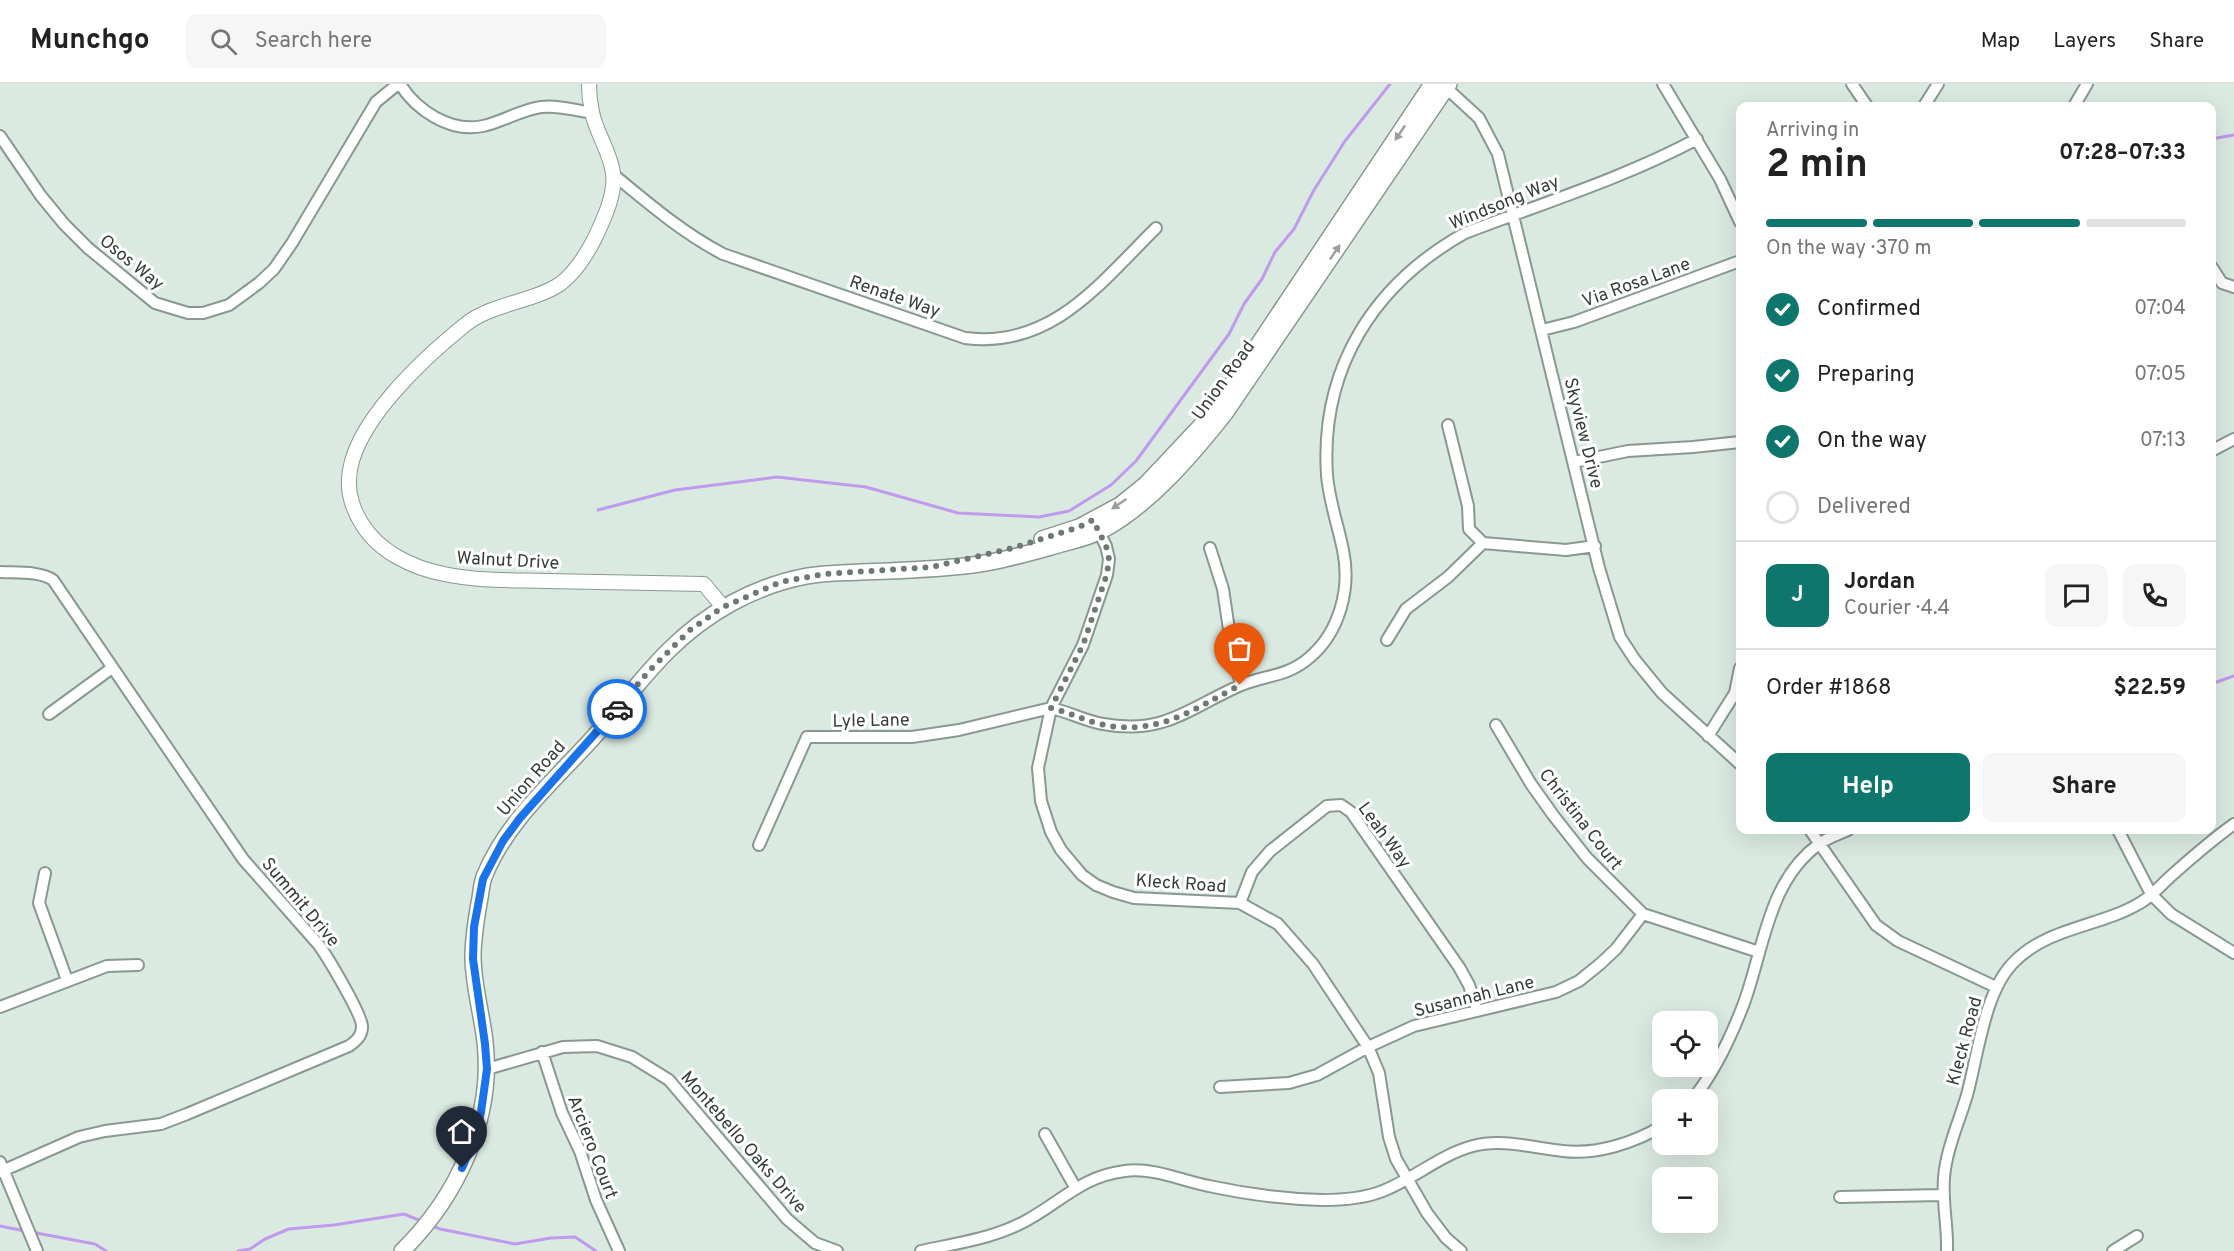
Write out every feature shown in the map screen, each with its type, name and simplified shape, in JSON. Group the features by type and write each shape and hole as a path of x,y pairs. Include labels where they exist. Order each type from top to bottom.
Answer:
{"main road":[{"name":"Union Road","path":"402,1251 423,1230 442,1203 462,1168 476,1135 487,1069 473,959 474,927 483,879 503,841 520,818 599,731 648,672 690,630 723,607 781,582 809,576 979,564 1027,554 1127,515 1155,491 1208,435 1226,412 1442,85"}],"street":[{"path":"399,84 430,116 458,125 480,127 540,107 592,113"},
{"name":"Osos Way","path":"0,136 41,196 88,248 155,303 188,313 203,313 229,305 260,284 274,269 292,243 376,102 399,84"},
{"name":"Walnut Drive","path":"589,84 592,113 614,175 611,198 594,240 570,275 559,284 494,309 469,322 414,369 366,428 349,473 351,500 358,519 375,542 396,556 441,573 479,579 704,584 723,607"},
{"path":"1664,84 1720,179 1736,213"},
{"path":"1852,84 1864,102"},
{"path":"1927,102 1938,84"},
{"path":"2076,102 2087,84"},
{"name":"Skyview Drive","path":"1442,85 1479,118 1498,154 1607,599 1620,637 1635,660 1662,693 1736,760"},
{"name":"Windsong Way","path":"1051,708 1101,724 1132,728 1150,726 1173,720 1240,685 1293,669 1310,657 1330,633 1345,592 1344,551 1332,506 1327,452 1329,417 1336,386 1355,341 1373,310 1419,262 1465,233 1664,156 1697,139"},
{"name":"Renate Way","path":"614,175 667,219 702,243 723,254 965,339 985,341 1037,329 1074,308 1156,228"},
{"name":"Via Rosa Lane","path":"1542,330 1574,322 1736,262"},
{"path":"2216,274 2222,283 2234,287"},
{"path":"1448,425 1468,506 1469,529 1483,543 1566,550 1595,546"},
{"path":"2216,448 2234,439"},
{"path":"1574,462 1628,451 1736,442"},
{"name":"Kleck Road","path":"1096,526 1109,559 1107,574 1083,645 1051,708 1038,768 1041,801 1057,844 1082,875 1096,885 1134,898 1240,903 1278,924 1313,964 1368,1047 1379,1073 1389,1137 1396,1159 1427,1213 1446,1238 1461,1251"},
{"path":"1388,640 1406,609 1448,577 1483,543"},
{"path":"1210,548 1223,589 1240,685"},
{"name":"Summit Drive","path":"0,572 49,577 53,580 243,859 329,959 357,1010 362,1030 357,1040 349,1046 161,1124 105,1131 79,1137 1,1168"},
{"path":"49,714 112,668"},
{"path":"1708,736 1736,688"},
{"name":"Lyle Lane","path":"759,845 807,737 912,737 959,730 1051,708"},
{"name":"Christina Court","path":"1496,725 1552,815 1587,858 1643,914 1759,952"},
{"name":"Leah Way","path":"1240,903 1252,872 1270,851 1327,806 1341,805 1351,812 1459,967 1469,985 1477,1011"},
{"name":"Kleck Road","path":"1947,1251 1943,1195 1947,1161 1996,987 2013,963 2036,945 2065,931 2127,910 2142,902 2234,824"},
{"path":"1813,834 1876,925 1898,941 1996,987"},
{"path":"1701,1089 1725,1048 1744,1002 1767,923 1786,881 1819,843 1839,834"},
{"path":"2120,834 2151,894 2171,914 2234,953"},
{"path":"45,873 39,903 67,980"},
{"name":"Susannah Lane","path":"1220,1087 1289,1083 1317,1075 1368,1047 1414,1026 1556,993 1579,981 1616,950 1643,914"},
{"path":"0,1007 107,966 138,965"},
{"name":"Montebello Oaks Drive","path":"487,1069 563,1047 597,1046 632,1057 669,1080 788,1219 815,1243 837,1251"},
{"name":"Arciero Court","path":"542,1052 562,1113 580,1151 596,1200 619,1251"},
{"path":"921,1251 1002,1232 1029,1220 1075,1187 1097,1178 1126,1171 1157,1172 1240,1192 1320,1200 1348,1200 1380,1192 1449,1154 1474,1145 1504,1143 1565,1152 1605,1149 1652,1132"},
{"path":"1045,1134 1075,1187"},
{"path":"1,1168 37,1251"},
{"path":"1840,1197 1943,1195"},
{"path":"2113,1251 2137,1236"}],"waterway":[{"path":"598,510 675,490 777,477 866,487 958,513 1039,517 1069,511 1111,485 1136,461 1229,334 1244,304 1262,279 1275,252 1294,229 1314,190 1345,141 1390,84"},
{"path":"2216,138 2234,135"},
{"path":"2216,682 2234,676"},
{"path":"238,1251 250,1249 265,1239 289,1229 334,1225 404,1214 421,1221"},
{"path":"430,1225 515,1244 575,1237 596,1251"},
{"path":"0,1226 25,1231"},
{"path":"31,1232 95,1244 106,1251"}],"way so far":[{"path":"617,709 648,672 690,630 723,607 781,582 824,574 932,567 1013,548 1079,527 1093,520 1106,546 1109,559 1107,574 1083,645 1051,708 1101,724 1132,728 1150,726 1173,720 1240,685"}],"route":[{"path":"462,1168 476,1135 487,1069 473,959 474,927 483,879 503,841 520,818 617,709"}]}
